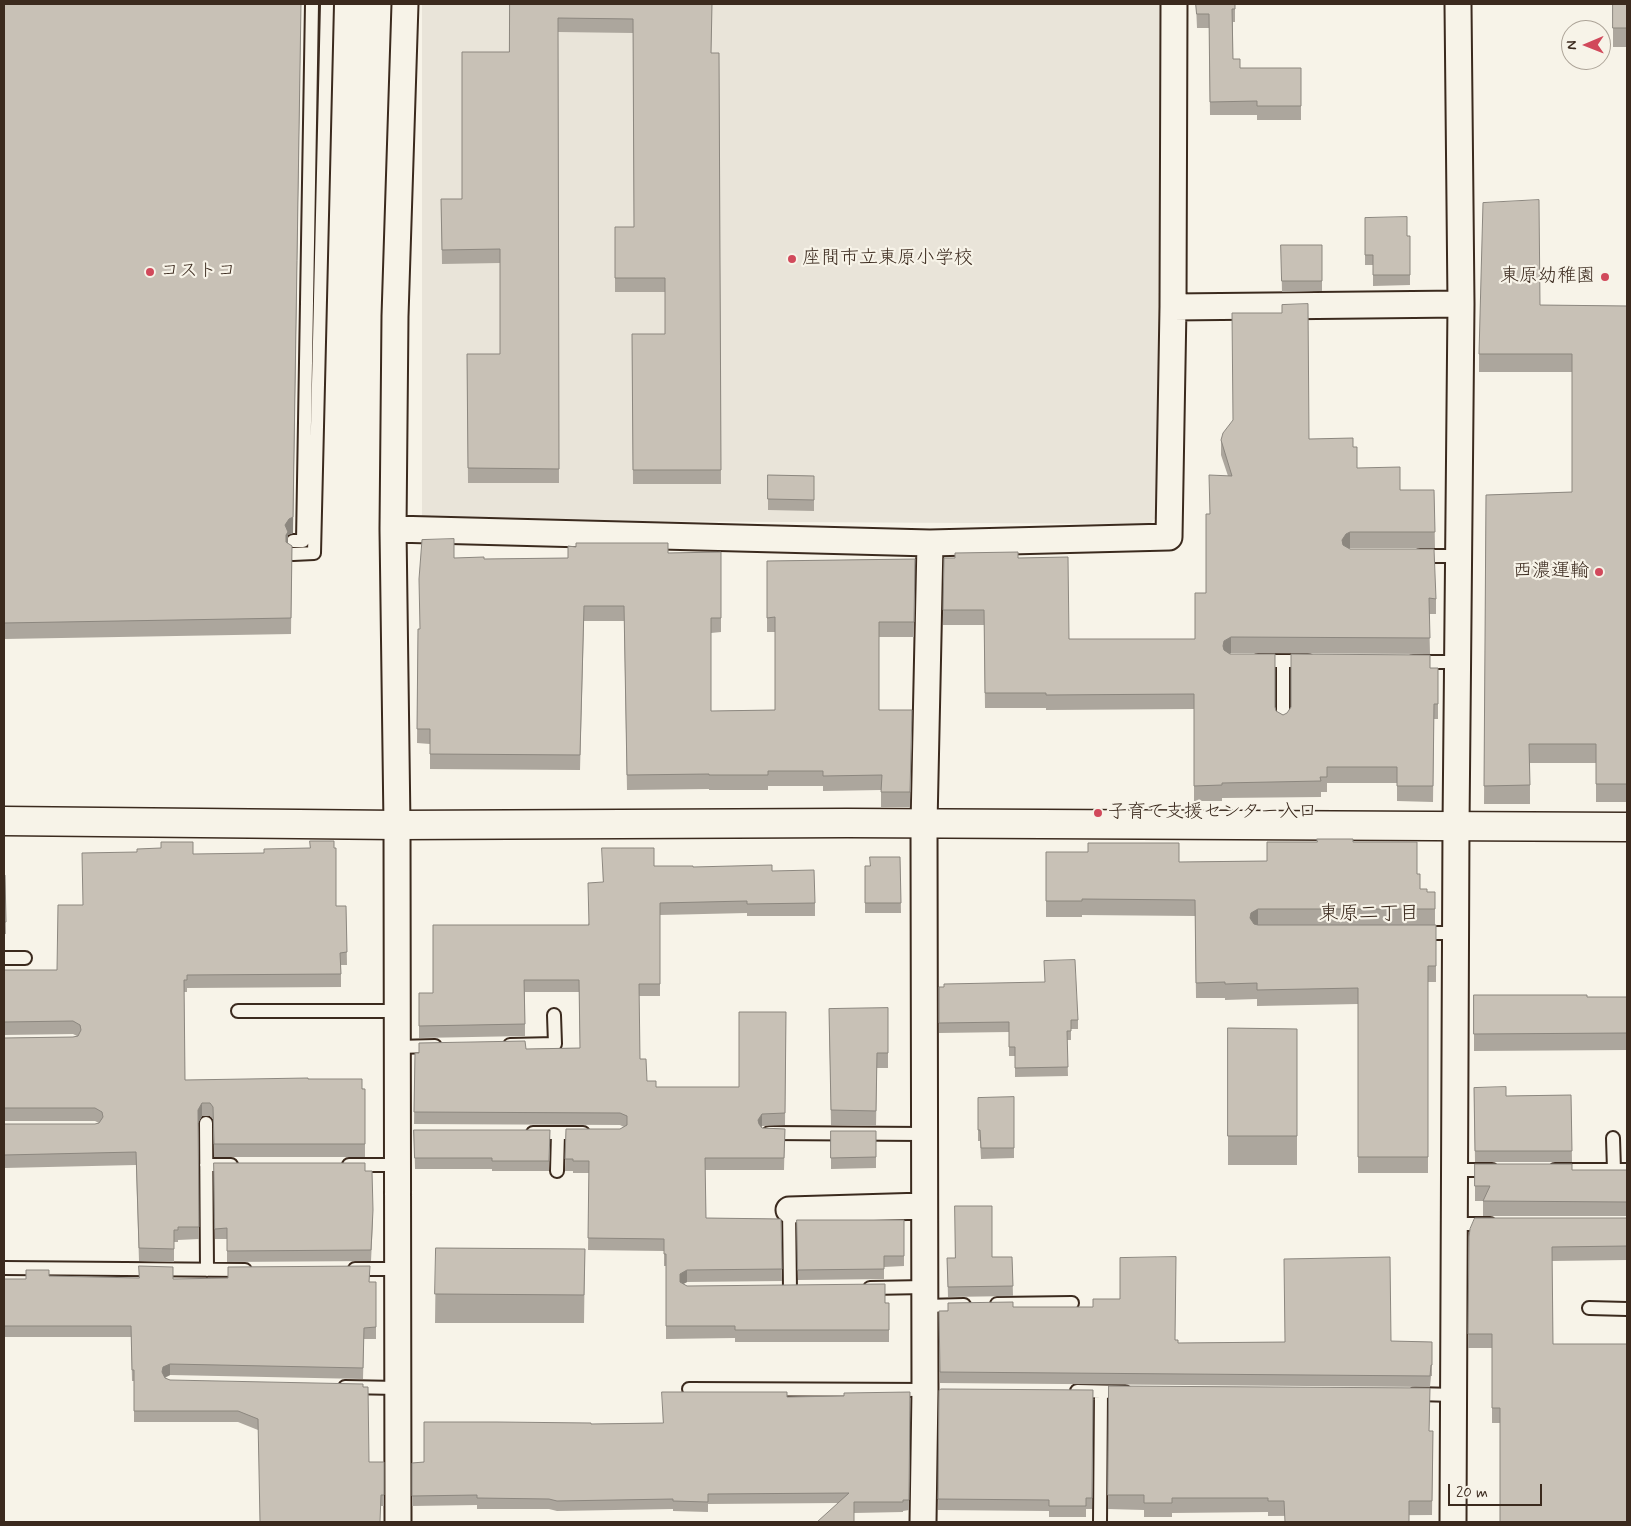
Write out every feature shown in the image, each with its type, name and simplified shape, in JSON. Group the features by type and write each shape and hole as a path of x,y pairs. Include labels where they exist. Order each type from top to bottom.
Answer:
{"street":[{"path":"398,1522 398,1165 402,1132 397,1046 397,825 393,530 395,316 405,4"},
{"path":"393,530 930,543 1169,537 1173,306 1174,4"},
{"path":"1453,1522 1455,933 1461,304 1458,4"},
{"path":"1173,306 1461,304"},
{"path":"923,1522 935,1390 924,1296 924,824 930,543"},
{"path":"4,821 397,825 837,823 1627,827"},
{"path":"789,1210 924,1206"}],"lane":[{"path":"312,4 303,541 293,547 314,553 327,4"},
{"path":"1409,556 1458,556"},
{"path":"1248,661 1322,661"},
{"path":"1283,661 1283,722"},
{"path":"1399,662 1457,662"},
{"path":"1406,933 1455,933"},
{"path":"4,958 25,958"},
{"path":"238,1011 397,1011"},
{"path":"496,1045 555,1044 554,1015"},
{"path":"397,1046 446,1046"},
{"path":"206,1123 206,1270"},
{"path":"520,1133 593,1133"},
{"path":"557,1171 558,1133"},
{"path":"766,1133 924,1134"},
{"path":"1613,1138 1614,1170"},
{"path":"206,1165 244,1165"},
{"path":"340,1165 398,1165"},
{"path":"1455,1170 1504,1170"},
{"path":"1544,1170 1627,1170"},
{"path":"789,1210 790,1289"},
{"path":"1455,1224 1503,1224"},
{"path":"4,1268 254,1270"},
{"path":"340,1269 397,1269"},
{"path":"857,1288 978,1304 1072,1302"},
{"path":"1588,1308 1627,1309"},
{"path":"329,1386 398,1388"},
{"path":"689,1388 935,1390"},
{"path":"1062,1391 1140,1392"},
{"path":"1100,1522 1101,1392"},
{"path":"1405,1394 1454,1395"}],"shaded area":[{"name":"座間市立東原小学校","path":"422,4 1163,4 1160,513 1150,524 422,520"}],"building":[{"name":"コストコ","path":"4,4 301,4 293,517 285,525 288,532 286,542 292,546 291,618 4,623"},
{"path":"510,4 712,4 711,53 719,53 721,470 633,470 632,334 665,334 665,278 615,278 615,227 634,227 633,19 558,18 559,469 468,468 467,354 500,354 500,249 442,250 441,199 462,199 462,52 509,52"},
{"path":"1196,4 1235,4 1235,9 1232,9 1233,59 1240,59 1240,68 1301,68 1301,106 1257,106 1257,101 1210,102 1209,14 1197,14"},
{"path":"1613,4 1627,4 1627,28 1613,28"},
{"path":"1539,200 1540,305 1627,306 1627,784 1596,784 1596,744 1529,744 1530,785 1484,786 1486,495 1572,492 1572,354 1479,354 1483,203"},
{"path":"1407,217 1407,236 1410,236 1410,275 1373,275 1373,255 1365,255 1365,218"},
{"path":"1281,245 1322,245 1322,281 1282,281"},
{"path":"1308,304 1309,439 1353,438 1353,447 1357,447 1357,468 1400,467 1400,490 1434,490 1435,532 1350,532 1342,540 1343,545 1350,549 1434,549 1436,599 1429,598 1430,638 1231,637 1224,641 1224,650 1230,654 1275,654 1275,707 1276,711 1283,715 1291,707 1291,654 1430,655 1430,668 1438,668 1438,704 1434,704 1433,786 1397,786 1397,767 1327,767 1327,777 1320,777 1321,781 1222,783 1222,785 1194,786 1194,694 1046,695 1046,693 985,693 984,610 943,610 944,558 955,558 955,553 1018,552 1018,558 1068,557 1069,639 1195,639 1195,593 1206,593 1206,514 1210,514 1209,475 1232,476 1221,440 1223,433 1233,420 1232,313 1282,313 1282,305"},
{"path":"768,475 814,476 814,500 768,499"},
{"path":"454,539 454,558 568,558 568,546 576,547 576,543 668,543 668,553 721,552 721,618 711,618 711,711 775,710 775,617 767,618 767,561 915,559 914,622 879,622 879,710 912,710 910,792 881,792 882,775 823,776 823,771 768,771 768,775 627,775 624,606 584,606 580,755 430,754 430,729 417,729 418,629 420,629 419,579 422,540"},
{"path":"1317,839 1353,839 1353,842 1417,842 1417,874 1420,874 1420,889 1427,889 1427,892 1435,892 1435,909 1258,909 1251,913 1250,918 1254,924 1258,925 1436,925 1436,966 1428,966 1428,1157 1358,1157 1358,988 1257,990 1257,983 1196,983 1195,900 1082,899 1082,901 1046,901 1046,852 1088,852 1088,843 1179,843 1179,862 1267,861 1267,842 1317,842"},
{"path":"310,841 334,841 334,848 336,848 336,906 346,906 347,952 340,953 341,974 187,975 187,980 184,980 185,1080 362,1079 362,1089 365,1089 365,1144 214,1144 213,1107 210,1103 202,1103 198,1110 199,1227 178,1227 178,1230 174,1230 174,1249 139,1248 136,1152 4,1155 4,1124 95,1124 99,1123 103,1117 102,1112 95,1108 4,1108 4,1038 73,1037 78,1036 81,1030 80,1025 73,1021 4,1022 4,970 57,970 58,905 83,905 82,853 137,852 137,849 161,848 161,842 193,842 193,854 264,853 264,849 310,848"},
{"path":"602,848 654,848 654,866 772,865 772,871 814,870 815,903 747,904 747,901 660,903 660,984 639,984 640,1059 646,1059 647,1081 656,1081 656,1087 739,1087 739,1012 786,1012 785,1113 762,1114 758,1120 762,1128 785,1129 784,1158 705,1158 706,1218 781,1219 782,1269 687,1270 680,1274 680,1282 687,1286 885,1284 885,1303 889,1303 889,1330 735,1330 735,1326 666,1326 666,1254 664,1254 664,1239 588,1238 589,1161 565,1159 566,1129 620,1129 627,1125 627,1116 620,1113 414,1112 415,1053 419,1053 419,1043 525,1041 526,1049 580,1048 579,980 524,980 525,1024 419,1026 419,993 433,993 433,925 589,925 588,883 603,882"},
{"path":"870,857 900,857 901,903 865,903 865,866 870,866"},
{"path":"5,875 6,922 4,922"},
{"path":"1075,960 1078,1020 1071,1020 1071,1031 1067,1031 1068,1067 1015,1068 1015,1047 1009,1047 1009,1022 939,1023 939,987 944,987 944,984 1045,982 1044,961"},
{"path":"1474,995 1627,997 1627,1033 1474,1034"},
{"path":"888,1008 888,1053 877,1053 876,1111 831,1110 829,1009"},
{"path":"1228,1028 1297,1029 1297,1136 1228,1136"},
{"path":"1506,1087 1506,1096 1571,1095 1572,1151 1475,1151 1474,1088"},
{"path":"1014,1097 1014,1148 981,1148 980,1130 978,1130 978,1098"},
{"path":"414,1130 550,1130 549,1161 492,1161 492,1158 415,1158"},
{"path":"831,1131 876,1131 876,1157 831,1158"},
{"path":"214,1163 365,1163 365,1171 372,1171 371,1250 227,1251 227,1228 215,1229"},
{"path":"1475,1164 1572,1164 1572,1170 1627,1170 1627,1202 1483,1201 1490,1186 1475,1186"},
{"path":"955,1206 992,1206 992,1257 1012,1257 1013,1286 948,1287 947,1258 955,1258"},
{"path":"1475,1218 1627,1218 1627,1246 1552,1247 1553,1344 1627,1344 1627,1522 1500,1522 1500,1408 1492,1408 1492,1334 1468,1334 1469,1237"},
{"path":"797,1220 904,1220 904,1256 884,1256 884,1269 798,1270"},
{"path":"436,1248 585,1249 584,1295 435,1294"},
{"path":"1176,1257 1175,1340 1178,1340 1178,1343 1285,1342 1284,1259 1390,1257 1391,1341 1432,1342 1430,1376 940,1372 939,1311 948,1311 948,1303 1013,1302 1013,1307 1093,1307 1093,1299 1120,1299 1120,1258"},
{"path":"139,1266 173,1267 173,1279 228,1278 228,1267 370,1266 369,1282 376,1282 376,1327 364,1328 363,1368 170,1364 163,1367 162,1372 165,1378 170,1380 363,1384 363,1387 368,1387 369,1462 384,1462 384,1495 381,1495 380,1522 260,1522 258,1419 238,1411 134,1411 131,1326 4,1326 4,1279 26,1279 26,1270 49,1270 49,1276 139,1278"},
{"path":"1109,1386 1430,1388 1429,1431 1433,1431 1432,1501 1409,1501 1409,1522 1285,1522 1284,1501 1268,1501 1268,1498 1172,1498 1172,1503 1144,1503 1144,1495 1108,1495"},
{"path":"941,1389 1093,1390 1092,1498 1086,1498 1086,1506 1049,1506 1049,1500 938,1499 939,1391"},
{"path":"662,1392 787,1392 787,1397 844,1396 844,1393 910,1392 909,1500 903,1500 903,1502 854,1502 854,1522 817,1522 849,1493 708,1494 708,1502 673,1501 673,1499 557,1501 549,1499 477,1498 477,1495 412,1496 412,1463 424,1462 424,1422 663,1423"}],"place":[{"name":"座間市立東原小学校","path":"792,259"},
{"name":"コストコ","path":"150,272"},
{"name":"東原幼稚園","path":"1605,277"},
{"name":"西濃運輸","path":"1599,572"},
{"name":"子育て支援センター入口","path":"1098,813"}],"district":[{"name":"東原二丁目","path":"1369,915"}]}
